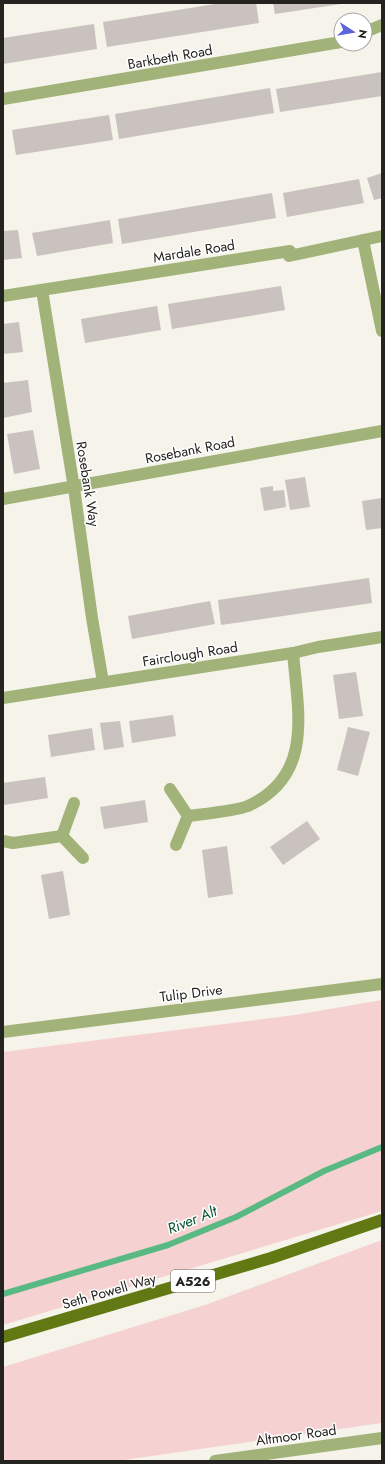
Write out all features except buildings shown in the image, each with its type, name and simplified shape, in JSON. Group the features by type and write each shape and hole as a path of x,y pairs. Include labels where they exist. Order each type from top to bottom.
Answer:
{"main road":[{"name":"Seth Powell Way","path":"3,1337 271,1258 382,1220"}],"street":[{"name":"Barkbeth Road","path":"3,99 333,43"},
{"name":"Mardale Road","path":"3,296 290,251 289,256 382,236"},
{"path":"363,240 382,331"},
{"name":"Rosebank Way","path":"42,290 103,682"},
{"name":"Rosebank Road","path":"3,499 74,488 382,431"},
{"name":"Fairclough Road","path":"3,698 293,653 318,647 382,637"},
{"path":"188,816 247,806 278,786 293,763 299,728 293,653"},
{"path":"170,789 188,816"},
{"path":"62,836 74,803"},
{"path":"176,845 188,816"},
{"path":"3,841 13,843 62,836"},
{"path":"62,836 83,858"},
{"name":"Tulip Drive","path":"3,1032 382,984"},
{"name":"Altmoor Road","path":"214,1461 382,1438"}],"shaded area":[{"path":"382,1000 382,1211 3,1325 3,1052 295,1015"},
{"path":"382,1240 382,1423 117,1461 3,1461 3,1367 205,1305"}],"waterway":[{"name":"River Alt","path":"3,1294 168,1245 236,1217 324,1171 382,1147"}]}
